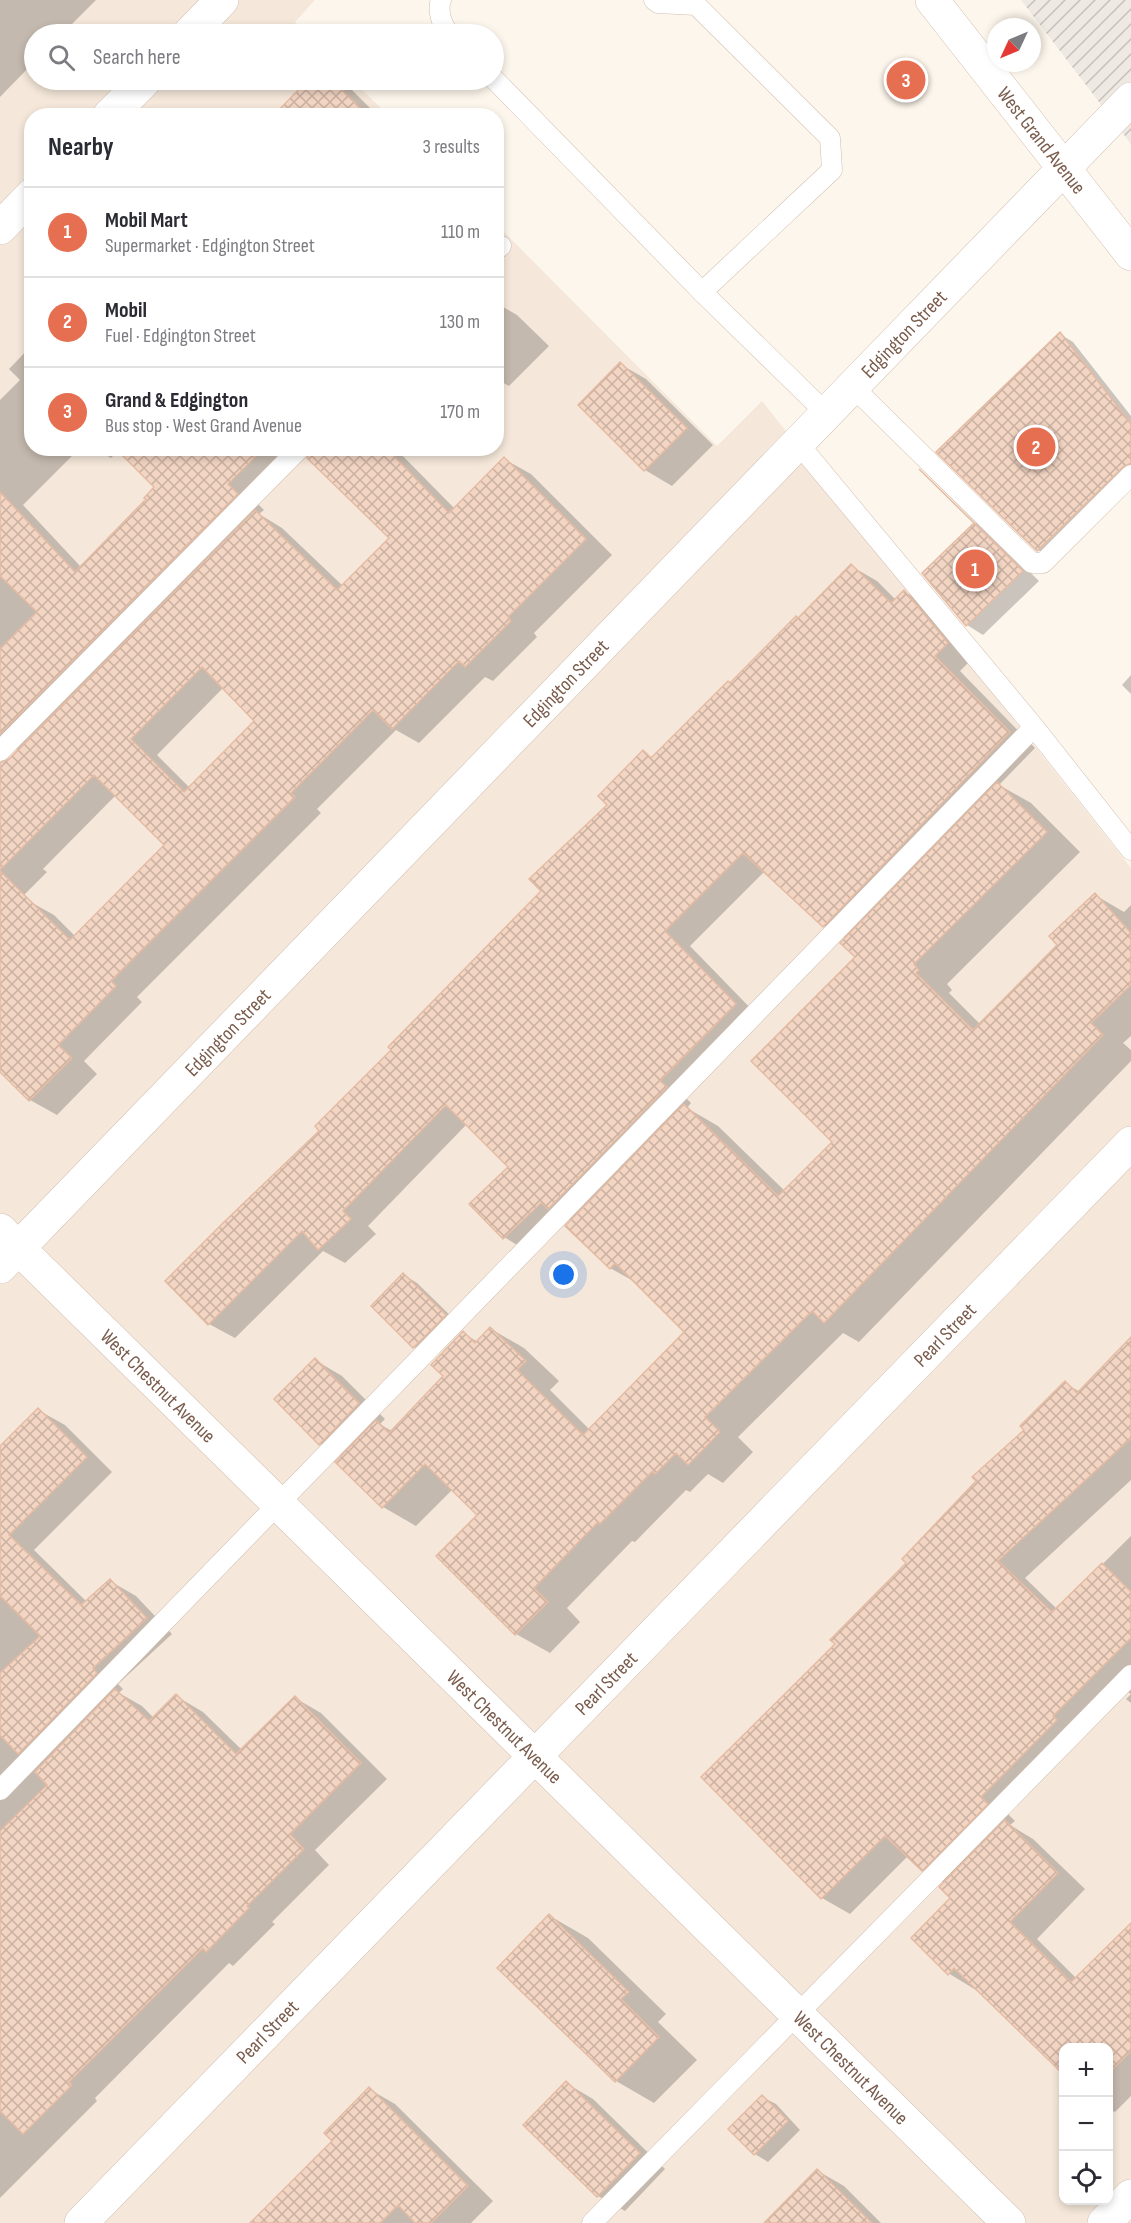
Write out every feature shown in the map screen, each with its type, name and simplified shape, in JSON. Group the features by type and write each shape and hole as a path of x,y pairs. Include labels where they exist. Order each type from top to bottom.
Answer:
{"street":[{"path":"199,24 222,0"},
{"name":"West Grand Avenue","path":"932,0 1131,254"},
{"path":"118,108 135,90"},
{"name":"Edgington Street","path":"6,1248 1131,99"},
{"path":"0,228 24,203"},
{"name":"Pearl Street","path":"81,2223 1131,1143"},
{"name":"West Chestnut Avenue","path":"6,1248 279,1505 1009,2223"},
{"path":"1104,2223 1131,2196"}],"lane":[{"path":"441,0 438,7 444,24"},
{"path":"654,0 658,3 694,3 830,138 832,170 702,292"},
{"path":"504,89 702,292 826,413"},
{"path":"852,386 1032,563 1043,563 1131,475"},
{"path":"797,442 1034,727 1131,850"},
{"path":"0,751 292,456"},
{"path":"0,1790 1034,727"},
{"path":"592,2223 1131,1675"}],"shaded area":[{"path":"0,0 315,0 295,22 297,24 24,24 24,90 362,90 381,108 24,108 24,456 504,456 504,232 717,446 762,401 1131,868 1131,2223 0,2223"},
{"path":"1021,0 1131,0 1131,144 1041,26 1041,18 1035,18"}],"building":[{"path":"298,90 342,90 360,108 281,108"},
{"path":"1060,332 1131,424 1131,463 1123,467 1037,551 936,452"},
{"path":"620,362 687,428 644,471 578,405"},
{"path":"123,456 256,456 228,484 238,494 0,734 0,649 37,612 0,576 0,492 75,572 146,499 144,498 154,487"},
{"path":"308,456 394,456 449,513 504,457 586,539 508,617 511,621 465,667 459,661 392,729 373,710 291,793 295,797 111,981 116,986 58,1045 72,1058 29,1101 0,1072 0,871 70,940 164,845 94,775 0,870 0,763 9,759 255,510 337,590 389,538 307,458","holes":["202,667 254,721 184,792 131,739"]},
{"path":"919,469 1023,571 966,626 922,573 974,523"},
{"path":"851,564 891,603 904,590 948,643 935,656 1010,732 823,927 743,853 665,931 736,1004 660,1081 667,1087 548,1209 541,1203 503,1239 469,1204 508,1167 446,1105 343,1211 351,1219 318,1250 302,1231 208,1325 165,1281 319,1131 315,1126 391,1050 388,1047 541,891 529,879 607,805 598,796 643,750 651,758 796,616 798,618"},
{"path":"997,782 1047,832 914,964 919,970 916,973 973,1030 1057,945 1049,936 1095,893 1131,933 1131,985 1091,1023 1103,1035 824,1323 812,1311 705,1417 720,1432 688,1465 676,1453 655,1474 653,1471 600,1524 598,1522 534,1588 548,1602 515,1635 436,1556 477,1515 425,1464 382,1508 335,1462 376,1420 389,1433 443,1376 431,1365 463,1331 475,1343 490,1327 526,1361 517,1370 583,1435 684,1332 615,1263 610,1269 565,1226 684,1104 778,1196 832,1142 751,1061 855,957 840,943"},
{"path":"403,1273 446,1315 413,1348 371,1306"},
{"path":"1131,1337 1131,1438 998,1561 1052,1612 1102,1563 1131,1592 1131,1638 1053,1716 1057,1720 981,1797 988,1804 922,1871 885,1836 821,1899 701,1777 835,1644 830,1640 906,1563 902,1559 976,1481 972,1477 1024,1430 1020,1426 1065,1381 1077,1393"},
{"path":"315,1358 359,1403 319,1445 274,1399"},
{"path":"38,1408 87,1457 9,1535 81,1605 110,1579 147,1618 93,1668 97,1673 18,1754 0,1735 0,1673 40,1636 0,1596 0,1446"},
{"path":"115,1689 149,1721 176,1694 236,1754 295,1696 361,1763 290,1834 304,1849 247,1906 249,1908 206,1952 203,1948 69,2082 72,2085 23,2134 0,2111 0,1831 47,1785 35,1772"},
{"path":"1005,1820 1058,1873 1010,1922 1071,1982 1131,1923 1131,2051 1113,2069 1113,2043 1059,2043 1059,2070 954,1968 948,1975 911,1938 950,1898 939,1887"},
{"path":"549,1914 629,1992 621,1999 659,2037 615,2082 497,1968"},
{"path":"566,2081 640,2153 597,2197 523,2125"},
{"path":"369,2087 468,2186 431,2223 415,2223 398,2205 380,2223 250,2223 332,2141 324,2133"},
{"path":"762,2095 788,2121 754,2155 728,2129"},
{"path":"817,2169 872,2223 764,2223"}],"place":[{"name":"Grand & Edgington","path":"906,80"},
{"name":"Mobil","path":"1036,447"},
{"name":"Mobil Mart","path":"975,569"}]}
